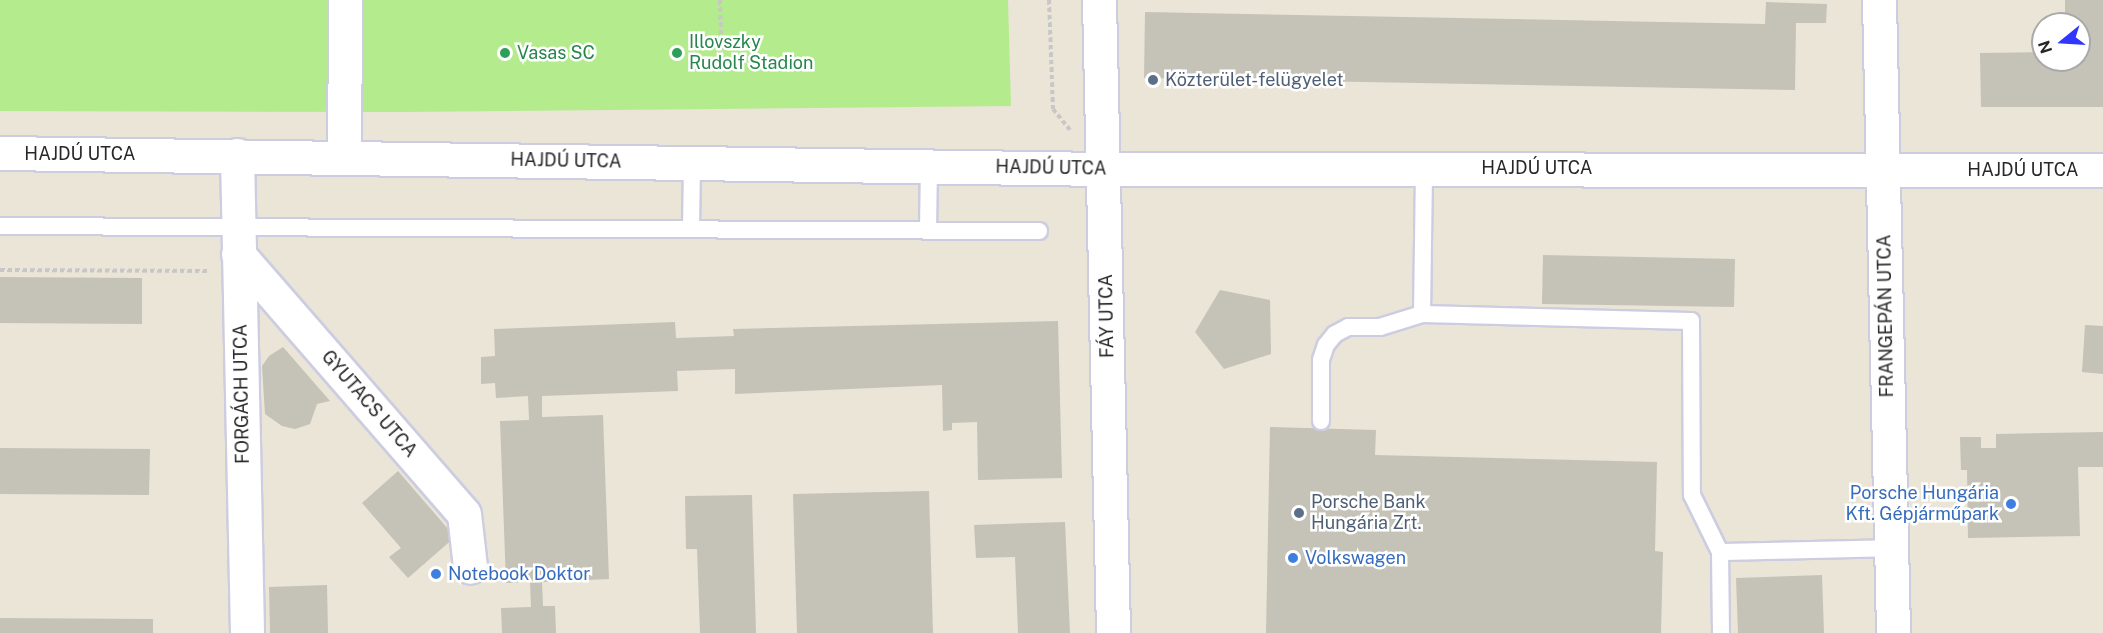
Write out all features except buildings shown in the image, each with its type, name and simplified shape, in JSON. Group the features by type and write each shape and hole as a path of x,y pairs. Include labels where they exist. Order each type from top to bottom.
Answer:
{"street":[{"path":"344,158 345,0"},
{"name":"FÁY UTCA","path":"1099,0 1113,633"},
{"name":"FRANGEPÁN UTCA","path":"1879,0 1893,633"},
{"name":"HAJDÚ UTCA","path":"0,153 1104,169 2103,170"},
{"name":"FORGÁCH UTCA","path":"237,155 247,633"},
{"name":"GYUTACS UTCA","path":"238,251 464,514 470,567"}],"lane":[{"path":"691,229 692,162"},
{"path":"928,230 929,166"},
{"path":"1422,314 1424,168"},
{"path":"0,225 238,251 691,229 1040,231"},
{"path":"1321,421 1321,360 1326,345 1335,334 1348,327 1380,327 1422,314 1691,321 1692,495 1720,552 1721,633"},
{"path":"1720,552 1891,548"}],"path":[{"path":"720,0 722,73"},
{"path":"1049,0 1053,109 1104,169"},
{"path":"0,270 238,251"}],"green space":[{"name":"Vasas SC","path":"0,0 1008,0 1011,106 402,112 0,111"}],"place":[{"name":"Vasas SC","path":"505,53"},
{"name":"Illovszky Rudolf Stadion","path":"677,53"},
{"name":"Közterület-felügyelet","path":"1153,80"},
{"name":"Porsche Hungária Kft. Gépjárműpark","path":"2011,504"},
{"name":"Porsche Bank Hungária Zrt.","path":"1299,513"},
{"name":"Volkswagen","path":"1293,558"},
{"name":"Notebook Doktor","path":"436,574"}]}
